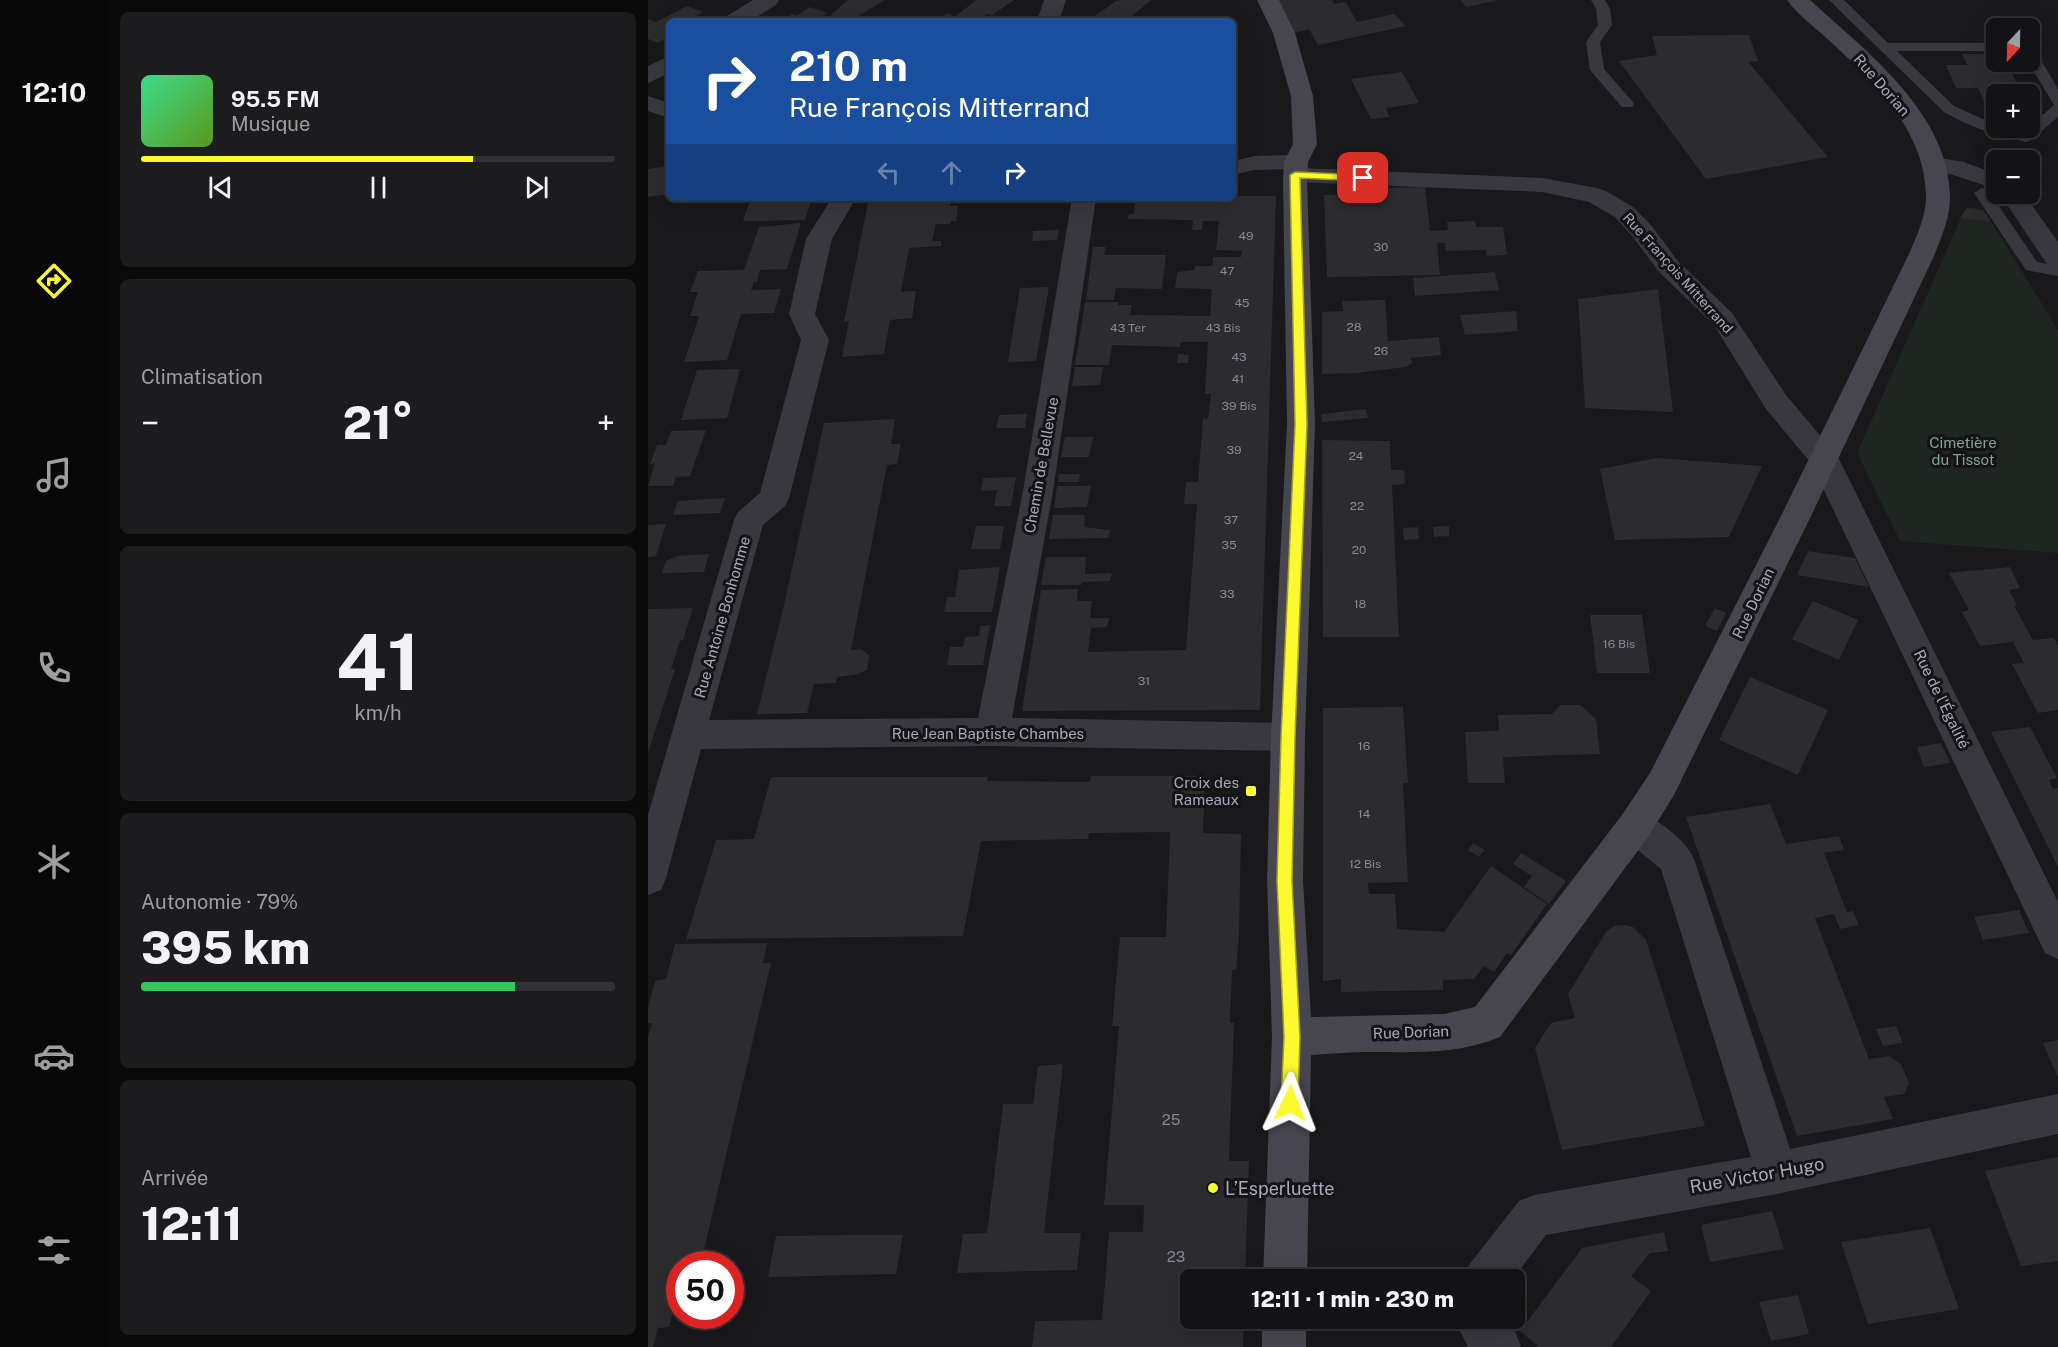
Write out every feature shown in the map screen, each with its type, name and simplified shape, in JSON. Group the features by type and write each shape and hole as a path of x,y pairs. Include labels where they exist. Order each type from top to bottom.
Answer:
{"main road":[{"path":"1247,0 1266,37 1281,95 1286,144 1296,169 1301,424 1288,738 1285,880 1292,1037 1285,1269"},
{"path":"1268,0 1284,33 1302,96 1305,144 1296,169"},
{"name":"Rue Dorian","path":"1292,1037 1363,1033 1444,1033 1486,1024 1635,826 1662,784 1824,457 1921,256 1933,225 1938,199 1934,164 1921,131 1897,98 1798,0"},
{"path":"1284,1329 1284,1347"}],"street":[{"path":"740,18 768,0"},
{"path":"1049,18 1055,0"},
{"path":"648,76 666,65"},
{"path":"648,103 666,110"},
{"name":"Rue François Mitterrand","path":"1236,167 1254,163 1296,169 1553,186 1576,190 1605,200 1624,212 1678,277 1723,319 1776,402 1824,457"},
{"path":"1934,164 1955,167 1986,185"},
{"name":"Rue Antoine Bonhomme","path":"648,878 749,520 774,498 815,340 802,314 819,239 842,201"},
{"name":"Chemin de Bellevue","path":"992,732 1038,491 1084,201"},
{"path":"2019,204 2058,261"},
{"name":"Rue de l'Égalité","path":"1824,457 2058,941"},
{"name":"Rue Jean Baptiste Chambes","path":"688,735 992,732 1288,738"},
{"path":"1635,826 1676,859 1778,1173"},
{"name":"Rue Victor Hugo","path":"1493,1269 1534,1216 1778,1173 2058,1114"}],"lane":[{"path":"1598,0 1603,9 1605,25 1593,42 1597,70 1627,104"},
{"path":"1836,0 1949,109 1970,122 1996,132 2026,137 2058,109"},
{"path":"1883,47 1986,47"},
{"path":"2040,70 2058,102"},
{"path":"1998,204 2032,266 2058,271"}],"green space":[{"name":"Cimetière du Tissot","path":"1968,208 1976,208 1986,213 2058,330 2058,553 1900,541 1857,453 1964,211"}],"building":[{"path":"848,0 885,0 855,18 831,15"},
{"path":"976,0 1014,0 991,16 987,14 981,18 941,18 947,13 955,17"},
{"path":"1151,0 1130,18 1092,18 1116,1"},
{"path":"1279,0 1332,0 1334,4 1346,2 1357,22 1394,14 1406,26 1318,45 1309,29 1294,33"},
{"path":"1461,0 1495,0 1495,1 1466,7"},
{"path":"687,6 703,12 693,18 666,18 666,38 658,43 648,39 648,19 656,22"},
{"path":"810,7 827,13 820,18 786,18 792,14 796,16"},
{"path":"1749,35 1758,61 1748,62 1828,157 1706,179 1619,61 1657,55 1652,36"},
{"path":"1962,54 1986,54 1986,72 2011,72 2018,84 1986,84 1986,105 1978,88 1956,88 1946,65 1967,65"},
{"path":"1402,72 1419,103 1386,108 1389,117 1371,119 1351,79"},
{"path":"666,166 666,194 648,197 648,169"},
{"path":"1425,187 1430,231 1448,230 1447,222 1475,221 1476,227 1503,227 1507,255 1487,256 1486,250 1446,251 1445,243 1437,243 1440,275 1327,277 1324,195 1340,195 1340,189"},
{"path":"1236,196 1276,196 1260,710 1022,711 1041,590 1078,589 1077,601 1092,601 1090,618 1109,618 1107,627 1091,628 1088,652 1186,650 1197,504 1184,504 1186,482 1198,482 1203,418 1208,419 1211,394 1205,394 1208,342 1181,342 1180,347 1112,345 1109,365 1075,365 1085,302 1118,302 1118,305 1132,305 1130,315 1210,316 1212,289 1175,288 1177,272 1195,270 1195,266 1212,266 1213,257 1241,257 1242,251 1216,250 1219,221 1203,221 1202,230 1192,230 1193,220 1128,219 1129,214 1134,214 1136,201 1236,201"},
{"path":"750,201 811,201 805,220 743,221"},
{"path":"868,201 951,201 950,206 958,206 956,221 951,221 950,224 936,224 932,241 941,241 941,246 909,248 901,292 916,291 912,318 890,320 884,354 842,357 849,321 844,322"},
{"path":"1968,208 1983,210 1991,222 1960,218"},
{"path":"801,223 787,269 760,270 757,282 754,282 751,290 781,289 774,313 741,314 727,360 684,362 699,316 690,316 698,292 690,292 698,271 744,270 759,227"},
{"path":"1059,230 1057,240 1032,241 1033,231"},
{"path":"1093,247 1106,247 1104,255 1166,255 1162,289 1116,288 1114,300 1086,300"},
{"path":"1495,272 1499,290 1415,296 1413,278"},
{"path":"1049,287 1036,361 1008,362 1020,288"},
{"path":"1658,289 1673,412 1585,408 1578,299"},
{"path":"1385,300 1388,341 1439,337 1441,355 1411,358 1412,363 1406,367 1356,373 1322,374 1322,312 1343,311 1342,301"},
{"path":"1516,311 1518,331 1465,335 1460,315"},
{"path":"1178,354 1189,355 1188,363 1177,363"},
{"path":"1075,367 1103,367 1100,385 1072,386"},
{"path":"740,369 727,418 681,420 697,370"},
{"path":"1366,409 1368,418 1322,422 1321,414"},
{"path":"1027,414 1025,428 996,428 999,415"},
{"path":"895,419 891,444 901,444 897,464 887,465 851,650 861,649 869,655 867,670 855,675 837,677 836,683 814,684 807,713 757,714 784,605 824,423"},
{"path":"706,430 690,476 676,477 673,486 648,486 655,463 650,464 657,445 666,445 671,431"},
{"path":"1065,437 1093,437 1089,457 1061,457"},
{"path":"1322,440 1390,441 1391,470 1404,470 1405,484 1392,485 1399,637 1323,637"},
{"path":"1657,458 1762,466 1729,537 1615,540 1600,469"},
{"path":"1059,474 1080,474 1079,482 1058,482"},
{"path":"1016,477 1011,506 994,506 997,490 981,491 983,478"},
{"path":"1057,486 1091,486 1087,507 1054,508"},
{"path":"725,498 720,513 673,515 678,501"},
{"path":"1053,515 1085,515 1084,527 1110,530 1108,538 1049,539"},
{"path":"666,524 656,556 648,557 648,525"},
{"path":"976,526 1004,526 1000,549 971,549"},
{"path":"1449,526 1449,536 1434,537 1433,527"},
{"path":"1418,527 1419,539 1404,540 1403,528"},
{"path":"1808,551 1855,558 1869,587 1797,575"},
{"path":"709,554 704,572 662,573 666,561 677,556"},
{"path":"1046,557 1086,557 1085,574 1112,573 1110,581 1082,582 1081,585 1041,585"},
{"path":"1000,567 992,612 944,612 947,597 955,597 959,570"},
{"path":"2010,567 2020,588 2009,590 2017,605 2014,606 2033,640 2054,638 2058,646 2058,710 2038,713 2012,664 2024,663 2013,642 1980,646 1962,612 1969,610 1949,573"},
{"path":"1813,601 1858,620 1839,660 1792,639"},
{"path":"693,608 671,669 675,669 648,753 648,609"},
{"path":"1715,608 1726,613 1717,631 1705,626"},
{"path":"1590,615 1642,615 1650,673 1597,673"},
{"path":"990,625 983,665 947,665 950,647 963,647 965,637 979,636 980,626"},
{"path":"1750,677 1828,710 1798,775 1719,740"},
{"path":"1560,705 1580,705 1596,719 1600,754 1503,757 1505,783 1468,783 1465,732 1499,731 1498,715 1552,714"},
{"path":"1403,707 1408,783 1403,783 1408,882 1368,883 1369,894 1395,894 1397,929 1444,932 1491,866 1547,904 1511,955 1507,953 1494,972 1484,966 1474,979 1443,980 1443,990 1341,992 1341,979 1323,981 1323,708"},
{"path":"2030,727 2057,778 2049,780 2053,789 2058,788 2058,867 1991,732"},
{"path":"1941,743 1950,763 1924,767 1917,747"},
{"path":"1091,776 1205,776 1203,833 1241,834 1239,936 1236,970 1232,970 1230,1023 1234,1023 1229,1161 1249,1161 1245,1269 1180,1269 1180,1329 1244,1329 1243,1347 1032,1347 1035,1321 1102,1320 1109,1232 1143,1232 1144,1205 1104,1205 1119,1026 1112,1026 1120,937 1166,937 1170,832 1089,833 1088,839 981,841 963,936 686,939 716,840 754,839 771,777 988,777 987,781 1090,782"},
{"path":"1770,804 1786,844 1839,836 1844,850 1824,853 1847,912 1853,911 1859,925 1840,929 1834,914 1815,918 1869,1059 1889,1056 1901,1064 1909,1083 1904,1094 1884,1097 1893,1119 1797,1136 1686,817"},
{"path":"1473,843 1485,850 1479,857 1468,850"},
{"path":"1521,853 1566,881 1549,904 1524,887 1532,876 1513,864"},
{"path":"2019,910 2029,933 1983,940 1974,917"},
{"path":"1614,926 1633,927 1646,940 1705,1126 1562,1150 1535,1048 1551,1023 1575,1018 1568,994 1606,932"},
{"path":"767,943 763,963 771,963 704,1251 666,1251 666,1327 658,1328 653,1347 648,1347 648,1037 652,1023 648,1023 648,1008 655,981 666,979 675,944"},
{"path":"1896,1026 1903,1043 1883,1046 1876,1029"},
{"path":"2058,1040 2058,1078 2043,1043"},
{"path":"1063,1064 1044,1233 1081,1233 1077,1270 957,1273 963,1234 987,1233 1003,1104 1033,1104 1038,1066"},
{"path":"2058,1157 2058,1261 2021,1266 1985,1171"},
{"path":"1772,1211 1784,1249 1710,1262 1701,1225"},
{"path":"1930,1228 1959,1309 1868,1324 1841,1242"},
{"path":"1664,1232 1668,1251 1650,1253 1631,1276 1651,1291 1611,1347 1539,1347 1520,1331 1525,1329 1525,1324 1582,1248"},
{"path":"903,1235 896,1274 768,1277 776,1236"},
{"path":"1798,1295 1809,1334 1771,1341 1759,1302"}],"place":[{"name":"Croix des Rameaux","path":"1251,791"},
{"name":"L’Esperluette","path":"1213,1188"}],"route":[{"path":"1290,1103 1292,1037 1285,880 1288,738 1301,424 1295,175 1363,178"}]}
